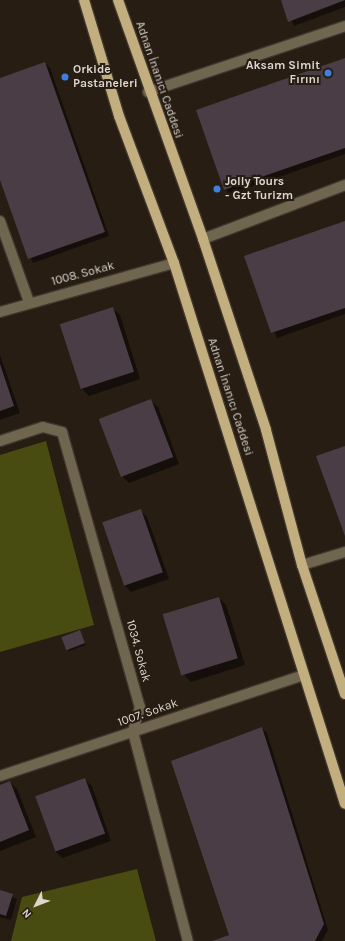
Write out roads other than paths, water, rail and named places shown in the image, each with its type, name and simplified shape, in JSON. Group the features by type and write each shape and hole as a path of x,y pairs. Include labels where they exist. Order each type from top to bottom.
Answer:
{"main road":[{"name":"Adnan İnanıcı Caddesi","path":"84,0 119,116 174,263 345,804"},
{"name":"Adnan İnanıcı Caddesi","path":"118,0 148,92 204,239 266,430 302,565 345,694"}],"street":[{"path":"148,92 345,26"},
{"path":"204,239 345,185"},
{"path":"0,221 28,302"},
{"name":"1008. Sokak","path":"0,312 28,302 174,263"},
{"name":"1034. Sokak","path":"0,441 43,427 62,432 140,707 133,732"},
{"path":"302,565 345,552"},
{"name":"1007. Sokak","path":"0,776 304,675"},
{"path":"133,732 185,940"}],"place":[{"name":"Aksam Simit Fırını","path":"328,73"},
{"name":"Orkide Pastaneleri","path":"65,77"},
{"name":"Jolly Tours - Gzt Turizm","path":"217,189"}]}
